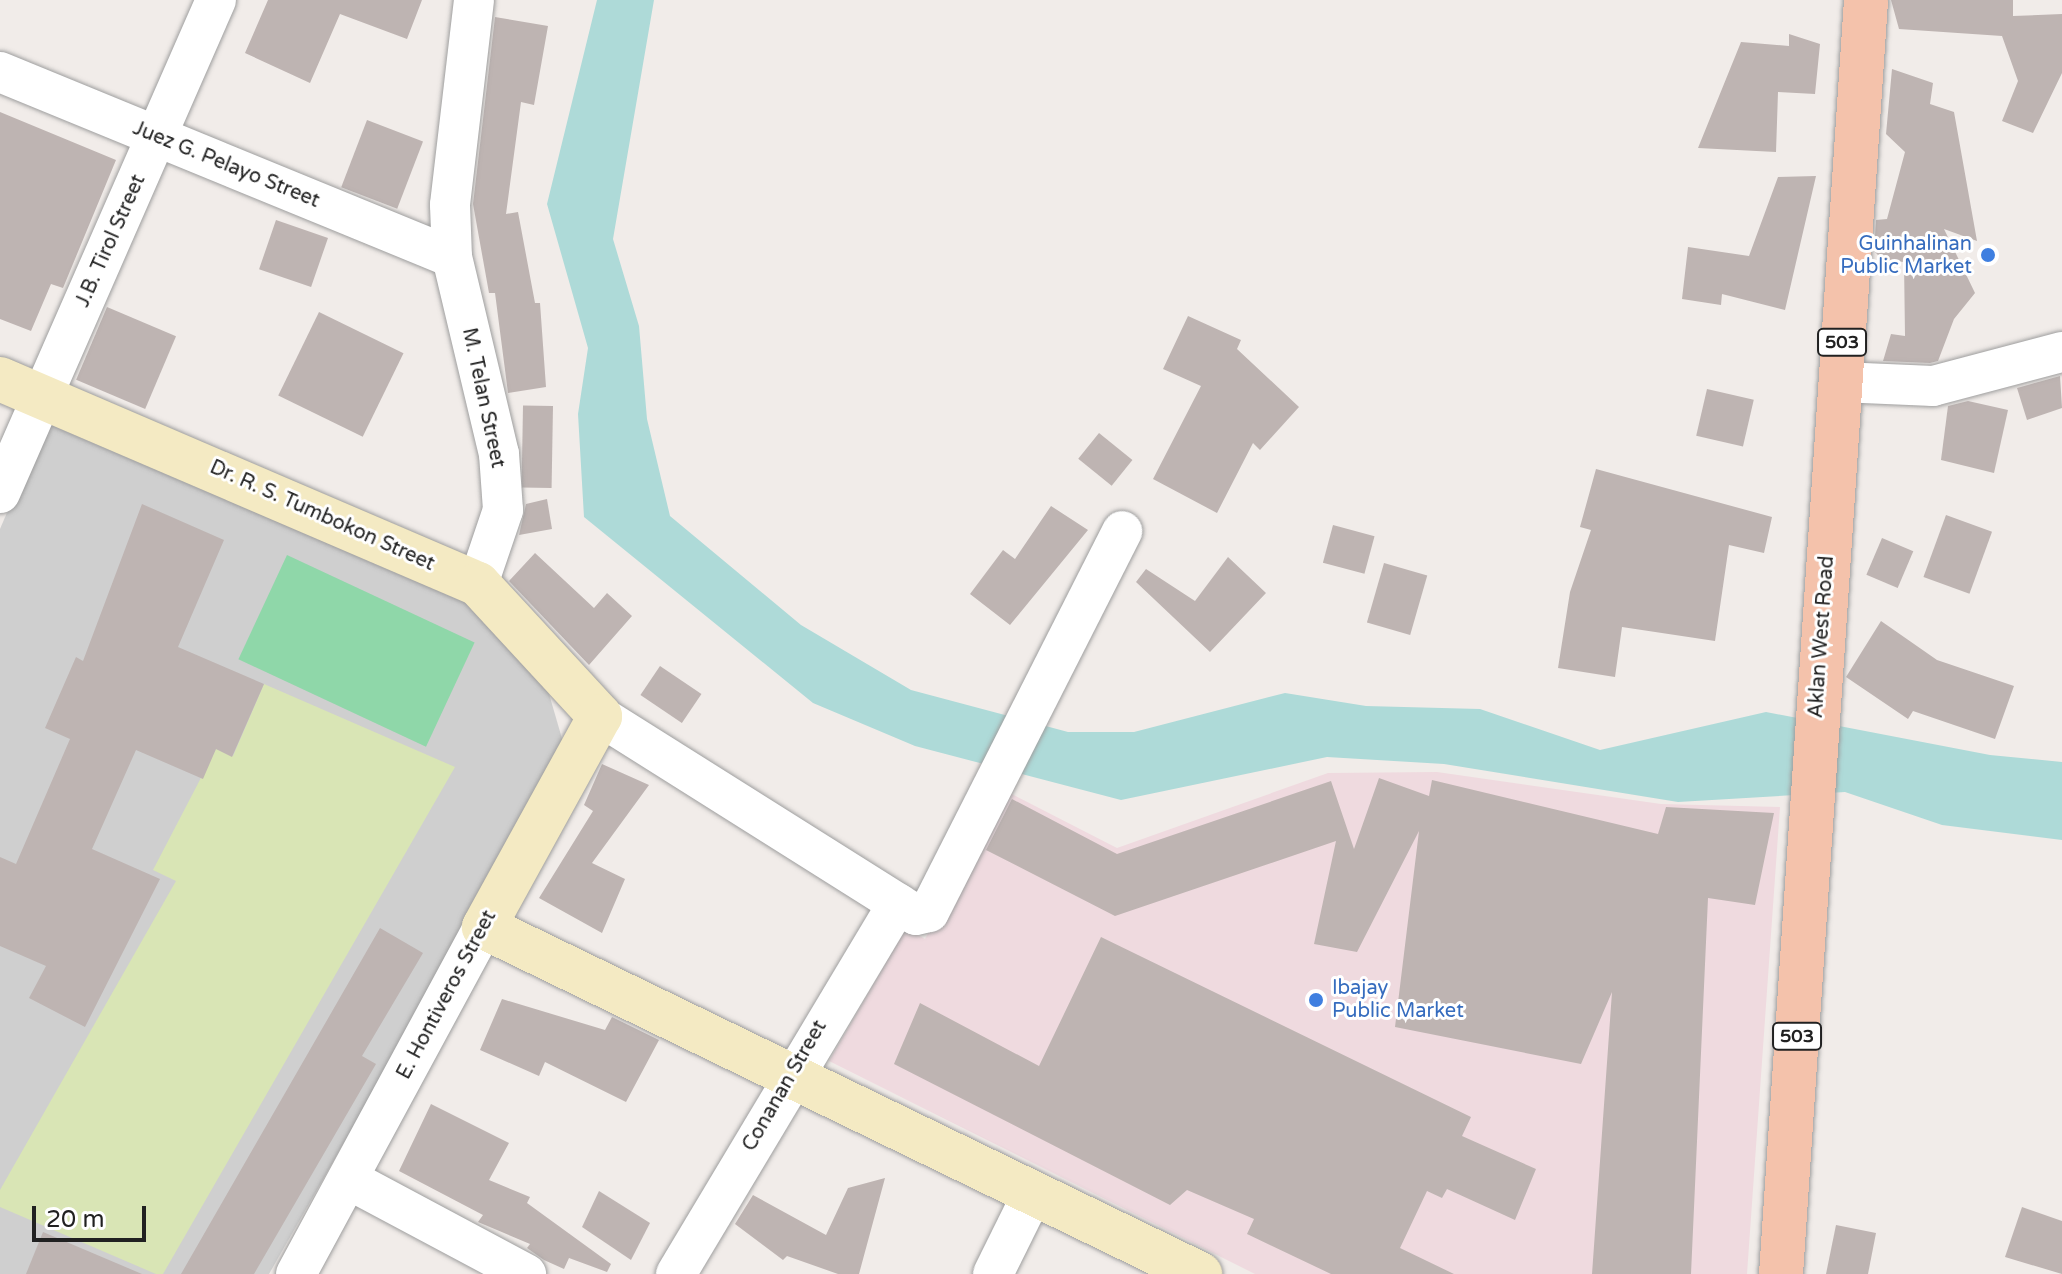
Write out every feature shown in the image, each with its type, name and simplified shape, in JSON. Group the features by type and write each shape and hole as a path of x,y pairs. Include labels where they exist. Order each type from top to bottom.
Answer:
{"main road":[{"name":"Aklan West Road","path":"1781,1274 1866,0"}],"street":[{"name":"J.B. Tirol Street","path":"0,493 216,0"},
{"name":"M. Telan Street","path":"474,0 450,205 452,257 499,454 503,510 478,584"},
{"name":"Juez G. Pelayo Street","path":"0,72 452,257"},
{"path":"1840,382 1933,386 2062,352"},
{"name":"Dr. R. S. Tumbokon Street","path":"0,379 43,394 478,584 600,716"},
{"path":"600,716 916,915 929,912 1003,775 1122,531"},
{"name":"E. Hontiveros Street","path":"296,1274 600,716"},
{"name":"Conanan Street","path":"676,1274 791,1074 898,903"},
{"path":"484,927 1200,1274"},
{"path":"348,1179 526,1274"},
{"path":"993,1274 1033,1193"}],"shaded area":[{"path":"47,419 471,603 545,680 563,742 463,934 269,1274 0,1274 0,529"},
{"name":"Ibajay Public Market","path":"1437,772 1661,804 1780,807 1747,1274 1255,1274 829,1061 906,928 925,939 1002,789 1117,848 1328,773"}],"green space":[{"path":"287,555 475,642 426,747 238,659"},
{"path":"264,684 455,767 163,1274 156,1274 0,1207 0,1190 176,881 153,870 216,749 233,756"}],"water":[{"path":"597,0 654,0 613,239 639,326 647,419 670,516 801,625 911,690 1068,732 1134,732 1285,693 1366,706 1480,709 1600,750 1766,712 1990,755 2062,762 2062,840 1942,825 1845,792 1678,802 1444,764 1327,757 1121,800 915,746 813,703 584,517 578,414 588,348 547,204"}],"building":[{"path":"268,0 422,0 407,39 340,14 310,83 245,53"},
{"path":"1891,0 2013,0 2013,16 2062,14 2062,73 2033,133 2002,121 2018,81 2002,36 1899,29"},
{"path":"495,17 548,26 534,105 521,102 506,214 518,212 535,303 540,303 546,387 508,393 495,293 489,293 473,204"},
{"path":"1789,34 1820,44 1815,94 1778,92 1776,152 1698,148 1741,42 1789,46"},
{"path":"1892,69 1933,83 1930,104 1954,112 1977,241 1944,229 1975,293 1954,319 1938,361 1930,363 1883,361 1891,334 1905,336 1904,262 1883,260 1874,251 1876,220 1887,219 1905,152 1886,134"},
{"path":"0,112 116,160 63,288 51,284 31,331 0,319"},
{"path":"367,120 423,142 397,209 341,187"},
{"path":"1816,176 1785,310 1722,294 1721,305 1682,299 1688,247 1749,256 1778,177"},
{"path":"276,220 328,238 311,287 259,269"},
{"path":"107,307 176,336 145,409 76,380"},
{"path":"319,312 403,353 363,437 278,396"},
{"path":"1188,316 1241,340 1237,349 1299,407 1260,450 1253,443 1217,513 1153,479 1201,386 1163,369"},
{"path":"2060,376 2062,408 2027,420 2017,388"},
{"path":"1707,389 1754,400 1743,447 1696,436"},
{"path":"1968,401 2008,410 1994,473 1941,460 1948,406"},
{"path":"523,405 553,406 552,488 522,487"},
{"path":"1099,433 1132,460 1112,486 1078,459"},
{"path":"1596,469 1772,517 1764,553 1729,545 1715,641 1622,627 1615,677 1558,668 1570,592 1591,530 1580,527"},
{"path":"547,499 552,529 519,535 526,504"},
{"path":"142,504 224,540 178,647 264,684 232,757 216,749 203,779 136,750 92,849 160,879 85,1027 29,998 46,966 0,946 0,857 16,864 70,739 45,728 76,657 83,661"},
{"path":"1051,506 1088,530 1010,625 970,594 1003,550 1015,559"},
{"path":"1946,515 1992,532 1969,594 1923,577"},
{"path":"1333,525 1375,536 1364,574 1323,563"},
{"path":"1882,538 1913,551 1898,588 1866,575"},
{"path":"535,553 594,608 607,593 632,616 589,665 509,581"},
{"path":"1228,557 1266,593 1210,652 1136,582 1146,569 1195,601"},
{"path":"1384,563 1427,575 1410,635 1367,623"},
{"path":"1881,621 1937,660 2014,686 1995,739 1913,711 1908,719 1846,677"},
{"path":"660,666 701,694 682,723 640,695"},
{"path":"602,764 649,785 592,863 625,879 602,933 539,898 593,811 584,805"},
{"path":"1379,778 1429,796 1432,780 1658,834 1666,807 1774,813 1755,905 1708,898 1691,1274 1592,1274 1612,992 1581,1064 1395,1027 1419,831 1357,952 1314,944 1336,841 1115,916 986,850 1012,799 1117,854 1331,781 1354,849"},
{"path":"380,928 423,953 362,1056 376,1064 254,1274 181,1274"},
{"path":"1101,937 1471,1117 1462,1136 1536,1169 1515,1220 1447,1189 1442,1198 1427,1191 1400,1248 1454,1274 1331,1274 1247,1234 1254,1219 1187,1190 1170,1205 894,1064 920,1003 1039,1066"},
{"path":"502,999 605,1030 612,1017 659,1040 626,1102 545,1062 539,1076 480,1050"},
{"path":"431,1104 509,1143 489,1180 530,1197 527,1203 611,1264 607,1272 569,1258 564,1269 544,1260 527,1248 530,1244 478,1222 483,1215 399,1171"},
{"path":"885,1178 859,1274 838,1274 787,1256 783,1260 735,1224 753,1195 826,1235 848,1188"},
{"path":"599,1191 650,1223 631,1260 582,1227"},
{"path":"2022,1207 2062,1221 2062,1274 2005,1257"},
{"path":"1836,1225 1876,1233 1868,1274 1826,1274"},
{"path":"43,1232 142,1274 26,1274"}],"place":[{"name":"Guinhalinan Public Market","path":"1988,255"},
{"name":"Ibajay Public Market","path":"1316,1000"}]}
